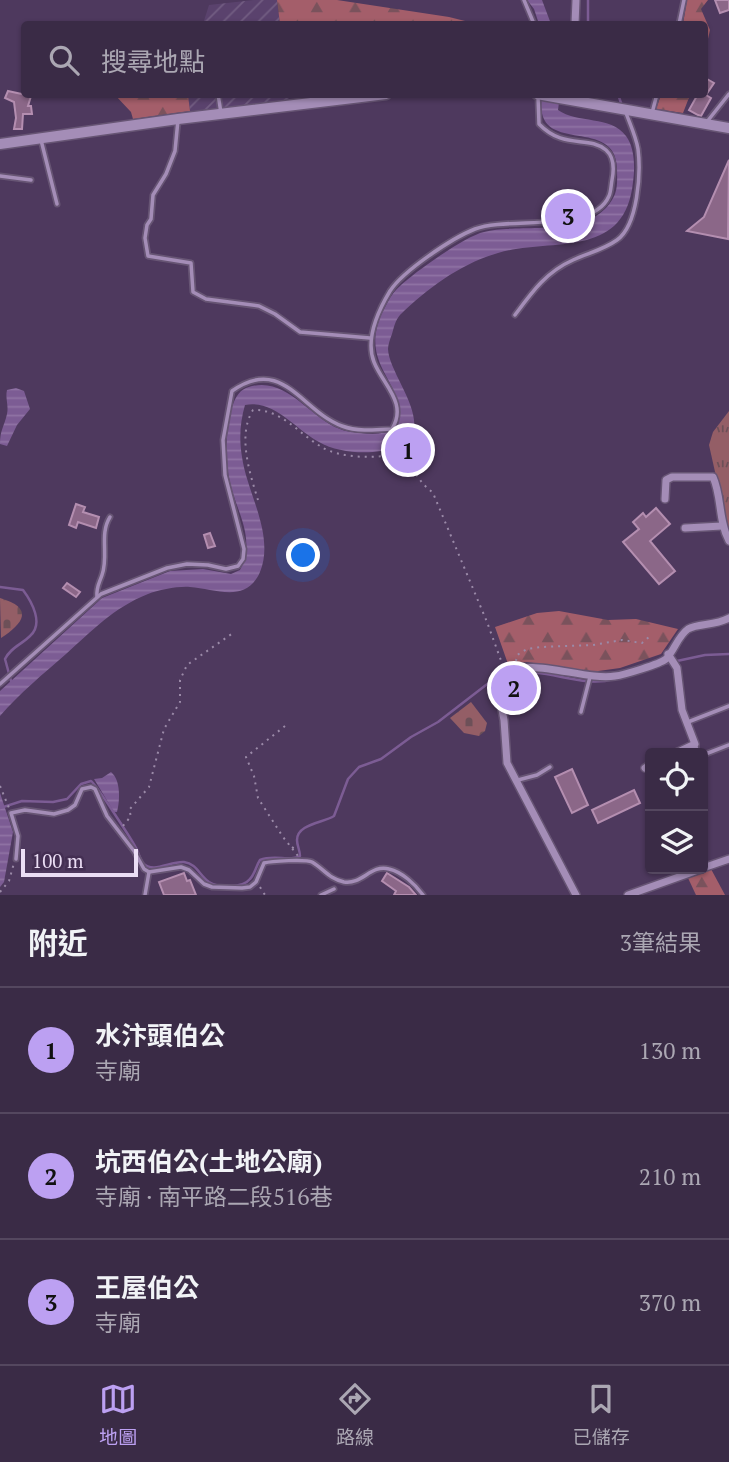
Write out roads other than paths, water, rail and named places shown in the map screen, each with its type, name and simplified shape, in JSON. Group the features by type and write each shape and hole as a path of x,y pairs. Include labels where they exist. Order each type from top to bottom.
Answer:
{"street":[{"path":"575,21 576,0"},
{"path":"0,144 353,98"},
{"path":"566,98 625,111 729,128"},
{"path":"665,499 666,480 672,477 713,477 717,485 722,526 729,541"},
{"path":"685,528 722,526"},
{"path":"576,895 507,762 499,695 507,674 532,668 590,677 615,676 665,660 687,630 695,626 718,624 729,618"},
{"path":"670,656 677,668 682,710 695,744 687,748"},
{"path":"708,866 729,859"},
{"path":"628,895 686,874"}],"lane":[{"path":"524,0 533,21"},
{"path":"680,21 684,0"},
{"path":"706,123 729,94"},
{"path":"219,98 221,114"},
{"path":"0,684 97,597 167,568 187,564 226,569 238,566 243,559 244,549 225,475 223,440 232,391 242,384 258,380 281,382 315,410 342,426 372,431 392,429 397,421 397,407 394,396 374,361 370,338 391,290 443,246 476,229 498,224 549,223 573,219 599,210 610,196 613,162 606,150 592,144 566,141 549,134 539,124 538,98"},
{"path":"651,114 656,98"},
{"path":"515,315 540,282 572,261 602,249 620,238 631,218 638,188 638,148 625,111"},
{"path":"178,119 175,150 166,174 153,195 151,219 145,238 148,256 191,263 193,292 205,299 259,306 300,332 370,338"},
{"path":"40,138 57,204"},
{"path":"0,176 31,180"},
{"path":"97,597 98,582 104,566 106,524 110,517"},
{"path":"582,712 590,677"},
{"path":"686,723 729,706"},
{"path":"695,744 697,748"},
{"path":"708,752 729,745"},
{"path":"516,780 537,775 550,767"},
{"path":"16,859 18,836 11,813 25,810 54,814 68,810 75,805 82,789 91,787 95,789 107,816 134,850 144,869 149,872 181,867 212,887 242,888 250,887 256,882 264,863 304,860 316,865 329,877 354,883 373,870 385,867 403,876 423,895"},
{"path":"145,895 149,872"},
{"path":"321,895 334,889"}],"waterway":[{"path":"588,0 588,21"},
{"path":"619,98 621,103"},
{"path":"0,587 23,590 33,607 36,619 34,631 5,659 11,681"},
{"path":"663,664 705,655 729,654"},
{"path":"510,675 536,673 588,681 614,679"},
{"path":"0,808 22,801 53,802 67,799 81,784 91,781 147,866 184,862 195,867 213,884 242,884 252,877 260,860 300,856 297,842 301,830 334,816 348,779 359,767 381,759 411,737 438,722 486,685 503,677"}],"place":[{"name":"王屋伯公","path":"568,216"},
{"name":"水汴頭伯公","path":"408,450"},
{"name":"坑西伯公(土地公廟)","path":"514,688"}]}
